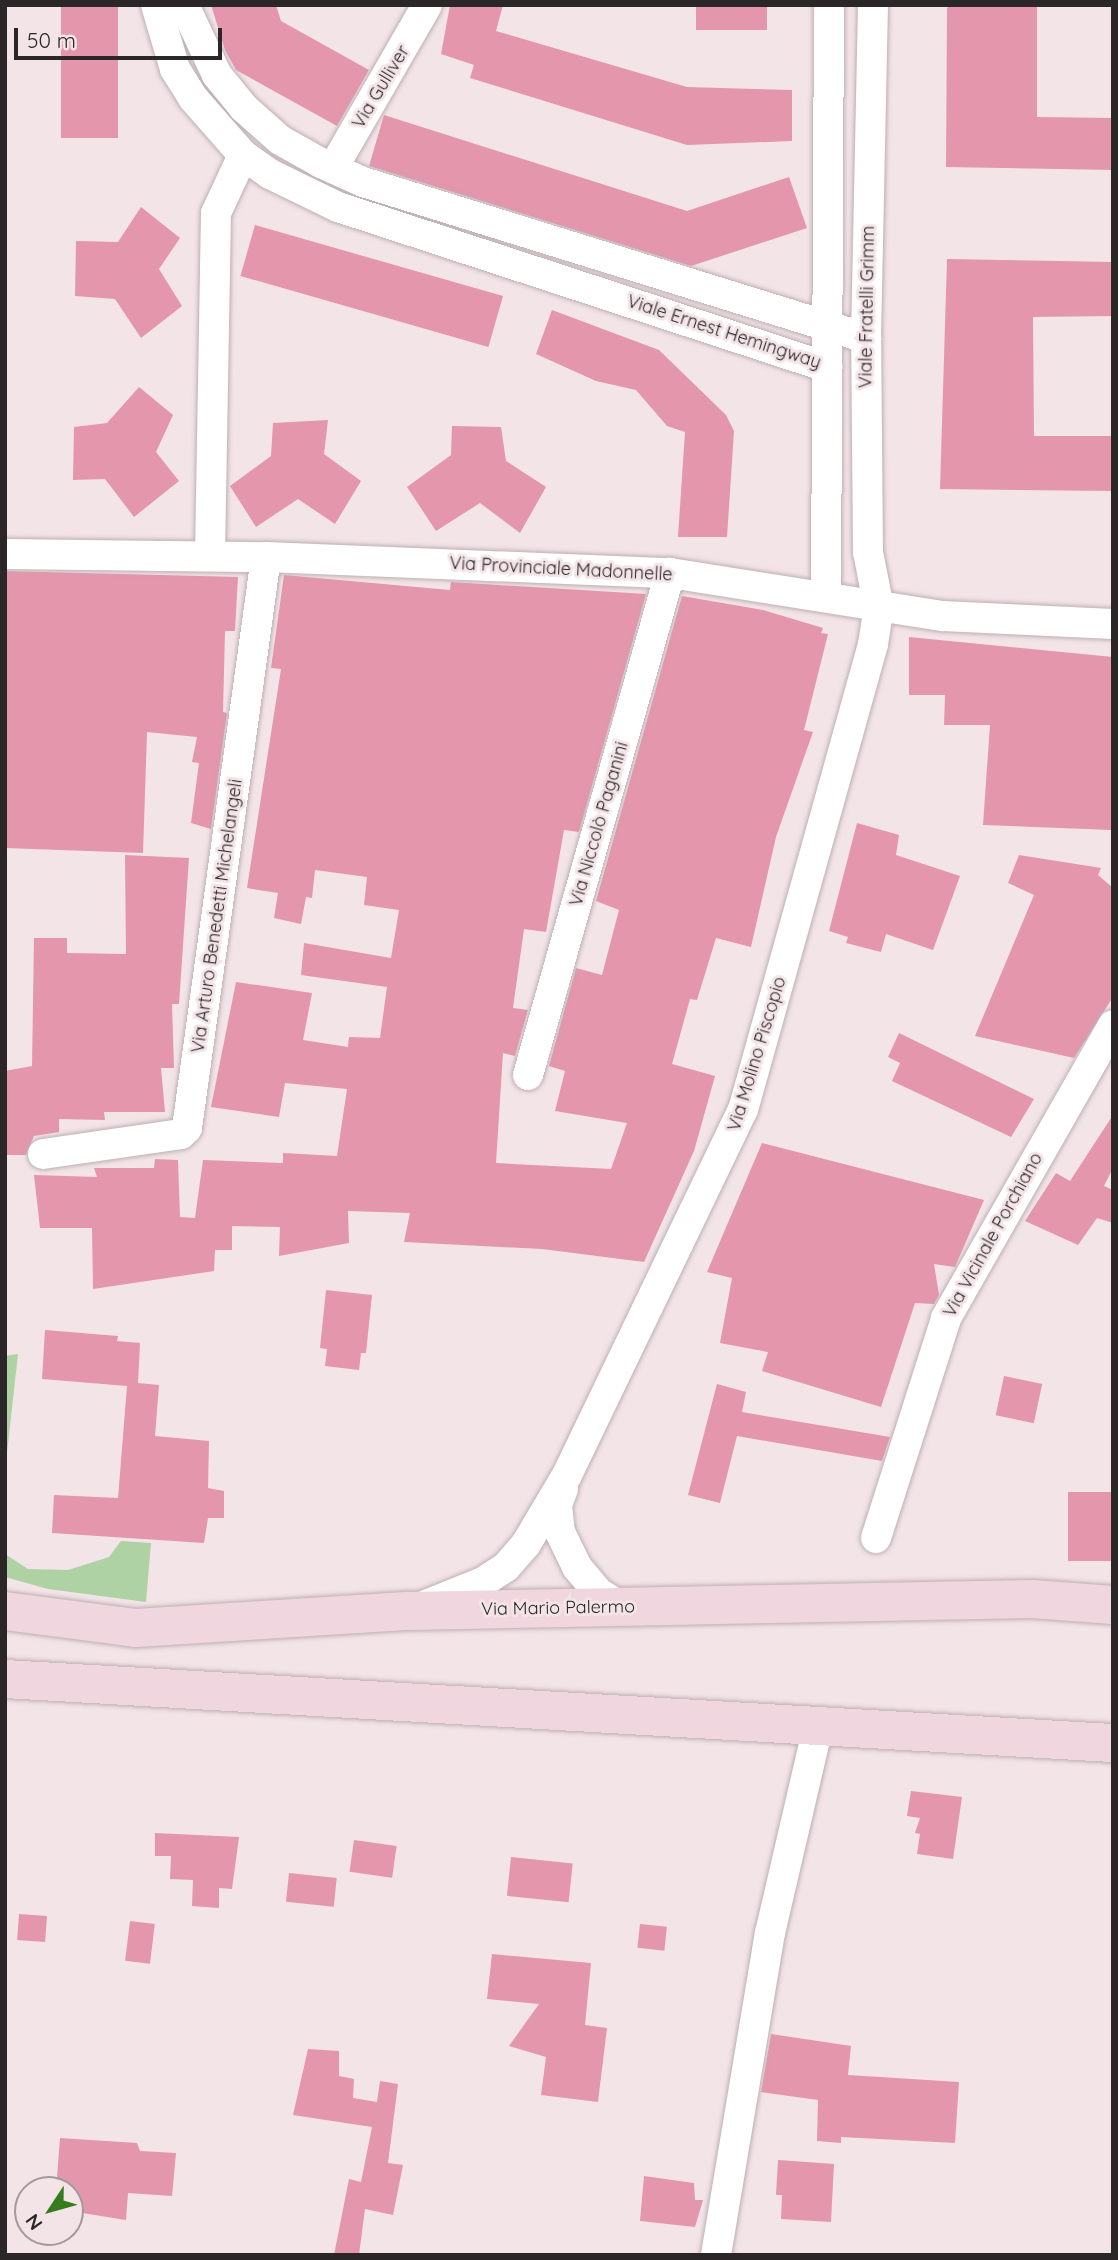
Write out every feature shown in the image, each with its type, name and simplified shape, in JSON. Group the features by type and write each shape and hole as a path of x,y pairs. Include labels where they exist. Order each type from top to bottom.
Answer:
{"street":[{"name":"Viale Ernest Hemingway","path":"156,5 175,69 217,128 243,155 270,174 338,208 827,367 866,338"},
{"name":"Viale Ernest Hemingway","path":"184,5 212,66 244,108 280,141 333,169 866,338"},
{"name":"Via Gulliver","path":"333,169 427,5"},
{"path":"826,595 829,5"},
{"name":"Viale Fratelli Grimm","path":"873,5 866,338 868,552 879,608"},
{"path":"210,556 216,213 243,155"},
{"name":"Via Provinciale Madonnelle","path":"5,554 266,557 670,573 826,595 879,608 943,616 1113,624"},
{"name":"Via Arturo Benedetti Michelangeli","path":"43,1154 181,1134 187,1128 266,557"},
{"name":"Via Niccolò Paganini","path":"528,1075 670,573"},
{"name":"Via Molino Piscopio","path":"409,1611 455,1595 506,1567 526,1544 567,1475 738,1125 873,644 879,608"},
{"name":"Via Vicinale Porchiano","path":"876,1538 946,1318 1113,1025"},
{"name":"Via Molino Piscopio","path":"567,1475 557,1505 560,1532 577,1567 599,1593 620,1606"},
{"name":"Via Mario Palermo","path":"5,1612 136,1628 409,1611 620,1606 1032,1599 1113,1605"},
{"path":"5,1679 1113,1744"},
{"path":"716,2255 770,1933 818,1726"}],"green space":[{"path":"18,1354 5,1471 5,1356"},
{"path":"121,1541 151,1543 146,1602 48,1589 5,1577 5,1554 28,1569 68,1570 109,1557"}],"building":[{"path":"61,5 118,5 118,138 61,138"},
{"path":"211,5 276,5 281,21 369,70 337,126 236,70 225,50"},
{"path":"450,5 503,5 496,31 687,87 792,90 792,141 687,145 470,78 474,65 441,54"},
{"path":"696,5 767,5 767,30 696,30"},
{"path":"951,5 1037,5 1037,117 1113,118 1113,170 946,167 947,8"},
{"path":"384,115 687,211 789,177 807,228 691,266 369,166"},
{"path":"141,207 180,238 159,269 182,306 141,338 115,299 75,296 76,241 118,242"},
{"path":"255,225 503,296 488,347 240,276"},
{"path":"947,259 1113,262 1113,316 1033,317 1034,436 1113,436 1113,491 940,489"},
{"path":"552,310 659,350 726,415 734,431 727,537 678,537 685,432 667,426 636,390 596,381 536,354"},
{"path":"139,387 173,415 156,452 179,481 134,517 105,479 73,480 74,427 107,423"},
{"path":"328,420 324,454 361,481 335,524 298,499 256,527 230,486 271,456 273,423"},
{"path":"452,426 501,427 506,461 546,487 520,533 480,503 436,531 407,487 451,455"},
{"path":"5,571 238,577 235,631 225,631 223,712 227,713 211,829 191,823 199,763 192,762 197,737 147,732 143,853 5,848"},
{"path":"284,575 450,590 451,582 646,594 579,832 564,830 546,932 524,929 513,1008 528,1010 515,1056 503,1053 496,1163 611,1169 627,1123 555,1111 565,1071 549,1066 576,968 602,975 619,910 596,901 682,596 763,610 823,628 821,633 828,634 804,730 813,732 776,837 751,947 716,938 697,1000 690,999 672,1064 715,1076 694,1151 644,1262 542,1249 404,1242 410,1213 348,1211 349,1243 279,1256 280,1227 232,1226 232,1250 215,1250 214,1271 93,1289 92,1228 40,1228 34,1175 97,1177 94,1168 154,1168 155,1159 178,1160 180,1217 195,1218 203,1160 283,1163 283,1153 337,1156 347,1089 285,1083 279,1117 211,1107 236,982 312,993 303,1040 348,1047 349,1037 380,1038 387,987 301,975 304,943 391,958 399,910 364,905 367,877 315,870 312,898 306,897 301,924 274,918 278,893 247,888 281,669 271,668"},
{"path":"909,637 1113,657 1111,830 983,825 990,725 944,725 945,695 909,695"},
{"path":"857,823 899,835 896,855 960,876 933,950 886,934 881,952 846,943 848,937 829,931"},
{"path":"125,855 189,858 179,1004 172,1004 174,1068 161,1068 165,1112 104,1112 105,1120 59,1119 59,1132 34,1136 26,1155 5,1155 5,1071 32,1066 34,938 67,938 67,953 126,954"},
{"path":"1019,855 1101,868 1098,875 1113,888 1113,997 1074,1058 975,1036 1034,895 1008,883"},
{"path":"899,1033 1034,1099 1011,1137 892,1081 900,1063 888,1057"},
{"path":"1113,1115 1113,1168 1104,1186 1113,1190 1113,1223 1097,1218 1078,1245 1025,1221 1056,1173 1070,1181"},
{"path":"762,1143 984,1200 955,1267 934,1264 939,1295 934,1304 915,1303 881,1407 762,1371 768,1352 720,1343 732,1278 707,1272"},
{"path":"326,1290 372,1295 366,1353 361,1353 359,1370 325,1366 327,1349 320,1348"},
{"path":"45,1330 118,1336 117,1341 140,1343 138,1383 159,1385 155,1436 209,1441 208,1488 224,1491 224,1518 208,1518 204,1543 52,1533 54,1495 118,1498 127,1386 42,1379"},
{"path":"1004,1376 1042,1384 1034,1423 996,1415"},
{"path":"717,1384 746,1392 742,1412 890,1437 882,1461 737,1436 720,1503 688,1495"},
{"path":"1068,1492 1113,1492 1113,1561 1068,1561"},
{"path":"911,1791 962,1797 953,1859 917,1854 920,1834 915,1833 920,1818 907,1816"},
{"path":"155,1833 239,1837 232,1889 219,1888 219,1908 192,1906 193,1880 170,1879 171,1856 155,1856"},
{"path":"354,1840 397,1846 392,1878 350,1872"},
{"path":"511,1857 573,1863 569,1902 507,1896"},
{"path":"289,1873 337,1878 334,1907 286,1902"},
{"path":"19,1914 47,1916 45,1942 17,1940"},
{"path":"130,1921 155,1924 150,1964 125,1961"},
{"path":"640,1924 667,1927 664,1951 637,1948"},
{"path":"492,1954 591,1963 585,2025 607,2028 598,2102 541,2095 546,2057 509,2046 539,2004 487,1999"},
{"path":"771,2034 851,2046 848,2075 959,2082 955,2143 841,2137 841,2143 817,2141 818,2100 761,2092"},
{"path":"308,2049 339,2051 339,2076 354,2079 353,2098 377,2102 380,2081 398,2084 388,2163 403,2165 393,2215 365,2209 359,2255 334,2255 349,2179 361,2182 372,2127 293,2115"},
{"path":"60,2138 137,2143 140,2151 176,2153 172,2196 128,2193 126,2220 84,2213 84,2176 57,2176"},
{"path":"778,2160 834,2164 831,2222 781,2219 782,2195 776,2195"},
{"path":"644,2176 694,2183 695,2200 703,2200 695,2227 640,2221"}]}
